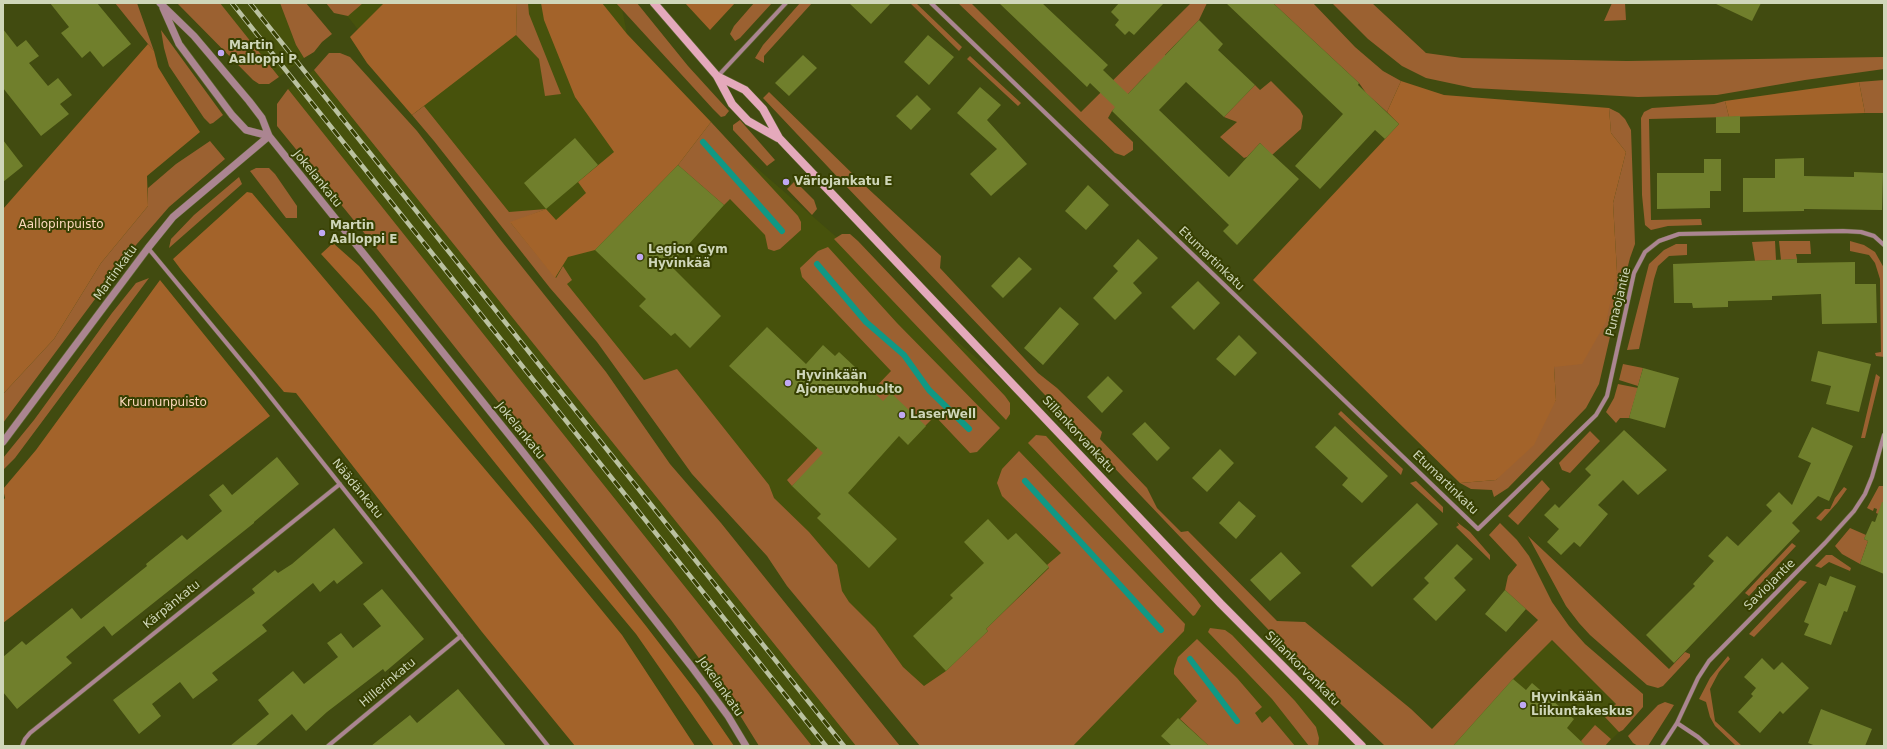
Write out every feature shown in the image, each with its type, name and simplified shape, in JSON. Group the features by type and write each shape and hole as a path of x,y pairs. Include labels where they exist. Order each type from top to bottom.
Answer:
{"main road":[{"name":"Sillankorvankatu","path":"654,3 717,76 732,104 748,121 779,138"},
{"name":"Sillankorvankatu","path":"717,76 745,90 763,109 779,138 1221,604 1362,746"}],"street":[{"path":"717,76 786,3"},
{"name":"Etumartinkatu","path":"931,3 1478,529"},
{"name":"Jokelankatu","path":"161,4 180,44 227,109 246,130 269,136"},
{"name":"Jokelankatu","path":"161,4 194,36 249,101 262,118 269,136 522,451 691,666 728,716 746,746"},
{"name":"Martinkatu","path":"3,442 148,248 173,217 269,136"},
{"name":"Punaojantie","path":"1478,529 1596,416 1607,396 1634,272 1645,252 1659,241 1679,234 1843,231 1861,232 1874,236 1884,245"},
{"name":"Näädänkatu","path":"148,248 340,484 548,746"},
{"name":"Saviojantie","path":"1662,746 1677,723 1698,678 1709,661 1825,543 1854,511 1865,494 1872,478 1884,435"},
{"name":"Kärpänkatu","path":"22,746 30,732 340,484"},
{"name":"Hillerinkatu","path":"328,746 461,636"},
{"path":"1677,723 1698,737 1708,746"}],"shaded area":[{"path":"115,3 137,3 154,51 148,44"},
{"path":"177,3 220,3 279,77 269,84 259,84 253,80"},
{"path":"220,3 280,3 296,45 304,58 279,77"},
{"path":"280,3 306,3 332,34 322,42 314,52 304,58 296,45"},
{"path":"326,3 363,3 348,16 334,13"},
{"path":"337,3 621,3 627,34 737,151 1040,413 1362,746 924,746"},
{"path":"517,3 528,3 529,14 561,94 545,96 539,59 516,35"},
{"path":"616,3 637,3 688,66 729,111 725,116 721,117 713,109"},
{"path":"754,3 772,3 740,38 735,41 730,34 734,26"},
{"path":"800,3 812,3 764,56 764,63 755,58 763,45"},
{"path":"910,3 916,3 962,47 959,51"},
{"path":"958,3 971,3 1081,112 1191,3 1207,3 1199,20 1165,55 1167,58 1145,76 1112,111 1108,118 1133,142 1133,150 1124,156 1115,153"},
{"path":"1273,3 1313,3 1355,47 1383,71 1401,81 1387,112 1366,93 1359,83"},
{"path":"1332,3 1372,3 1426,53 1462,58 1627,61 1884,57 1884,69 1805,80 1717,95 1638,97 1473,88 1426,78 1402,66 1368,39"},
{"path":"1612,3 1625,3 1626,20 1604,21"},
{"path":"161,30 223,115 213,123 210,124 204,118 169,66"},
{"path":"329,53 340,53 350,57 417,131 499,238 606,372 670,464 721,523 900,746 856,746 314,70"},
{"path":"970,56 1021,103 1018,106 967,59"},
{"path":"314,70 856,746 812,746 288,89"},
{"path":"1884,80 1884,113 1865,113 1859,82"},
{"path":"1271,81 1300,110 1303,116 1301,129 1272,155 1260,143 1247,157 1244,158 1220,137 1237,122 1224,117 1255,85 1260,90"},
{"path":"288,89 812,746 759,746 736,709 671,620 378,250 277,126 277,104"},
{"path":"769,92 862,183 941,256 940,268 1038,373 1057,388 1102,432 1100,439 1147,488 1157,508 1181,532 1188,531 1277,621 1305,622 1411,709 1432,729 1538,620 1505,590 1508,576 1517,565 1489,535 1500,523 1517,540 1529,556 1552,602 1569,626 1585,644 1643,694 1643,707 1623,730 1619,732 1604,716 1616,704 1552,640 1513,679 1453,746 1385,746 1323,687 763,98"},
{"path":"1725,101 1729,117 1649,119 1651,220 1701,219 1702,225 1668,226 1651,230 1645,225 1642,195 1641,118 1644,112 1652,108 1714,104"},
{"path":"424,106 509,212 546,209 511,223 556,278 563,266 572,280 567,284 644,380 677,369 769,485 774,498 809,532 837,565 842,591 849,602 875,628 903,667 924,686 946,671 988,631 986,629 1049,568 1047,565 1061,553 1002,496 997,483 1002,469 1019,451 1185,624 1184,631 1073,746 920,746 787,586 767,556 692,474 597,342 550,288 412,115"},
{"path":"1609,108 1619,113 1625,119 1631,130 1635,244 1613,324 1599,384 1586,408 1508,488 1494,497 1492,490 1471,489 1460,483 1496,480 1556,400 1554,367 1617,272 1613,203 1626,152 1611,133"},
{"path":"740,120 775,160 767,166 733,130 733,125"},
{"path":"711,122 798,216 801,222 801,230 780,249 774,251 768,249 765,235 730,199 724,205 678,165"},
{"path":"210,141 225,159 169,207 130,252 3,423 3,394 54,339 101,263 148,206 148,188 176,164"},
{"path":"256,168 269,168 275,174 297,206 297,218 286,218 250,171"},
{"path":"239,177 242,184 169,248 171,239 194,215"},
{"path":"795,181 814,200 817,209 812,215 787,189"},
{"path":"842,234 850,234 858,241 1005,396 1010,403 1010,414 1006,420 834,239"},
{"path":"1775,241 1776,260 1755,261 1752,242"},
{"path":"1779,241 1810,241 1811,254 1796,254 1797,259 1781,260"},
{"path":"1850,241 1864,245 1875,252 1884,268 1884,357 1876,356 1875,353 1881,352 1880,279 1875,263 1869,255 1850,251"},
{"path":"1676,244 1687,244 1687,255 1669,256 1658,266 1639,349 1627,350 1649,264 1664,250"},
{"path":"828,247 897,323 1000,428 977,452 970,453 935,416 925,426 879,405 792,486 787,480 891,371 802,277 800,268 818,251"},
{"path":"149,278 15,458 3,470 3,458 34,420 112,313 136,283"},
{"path":"1623,364 1643,368 1638,386 1619,380"},
{"path":"1876,374 1880,377 1865,438 1861,438"},
{"path":"1618,384 1638,388 1629,418 1620,418 1616,423 1606,412 1614,398"},
{"path":"1341,411 1403,469 1401,475 1338,414"},
{"path":"1590,431 1600,441 1570,473 1562,470 1559,463"},
{"path":"1036,435 1046,436 1196,599 1201,606 1195,615 1193,616 1028,443"},
{"path":"1542,480 1550,489 1518,525 1508,516"},
{"path":"1416,481 1443,507 1443,513 1410,483"},
{"path":"1879,486 1884,486 1884,513 1881,515 1876,513 1877,509 1874,508 1873,511 1867,508"},
{"path":"1844,487 1847,489 1821,521 1816,518 1825,509 1830,509 1835,498"},
{"path":"1457,522 1470,532 1490,555 1490,560 1456,527 1459,525"},
{"path":"1850,528 1866,535 1864,539 1868,541 1860,564 1842,554 1835,546"},
{"path":"1528,536 1669,669 1685,652 1690,654 1690,657 1663,686 1658,688 1647,685 1590,635 1579,623 1566,606"},
{"path":"1792,543 1796,546 1749,596 1745,593"},
{"path":"1826,555 1832,555 1851,568 1850,571 1829,562 1821,568 1815,566"},
{"path":"1800,580 1807,582 1754,637 1749,634"},
{"path":"1535,624 1616,704 1623,730 1605,746 1415,746"},
{"path":"1210,628 1225,630 1232,635 1295,701 1316,727 1319,738 1318,746 1309,746 1272,699 1208,632"},
{"path":"1197,639 1237,678 1262,707 1255,713 1262,723 1270,716 1295,746 1209,746 1180,719 1197,701 1174,674 1174,669 1178,657"},
{"path":"1728,656 1730,659 1719,672 1710,689 1715,721 1742,746 1736,746 1715,726 1710,717 1706,702 1699,699 1710,678"},
{"path":"1665,702 1674,705 1648,746 1638,746 1633,743 1628,736 1658,705"},
{"path":"1595,725 1611,739 1605,746 1584,746 1581,741"}],"green space":[{"path":"384,3 517,3 516,35 412,115 367,63 350,37"},
{"path":"541,3 602,3 627,34 711,122 678,165 595,250 568,257 555,278 510,222 546,209 556,220 586,193 578,182 614,152 575,97 544,20"},
{"path":"685,3 735,3 710,30"},
{"name":"Aallopinpuisto","path":"148,44 154,51 158,67 200,132 147,176 148,206 101,263 54,339 3,394 3,209"},
{"path":"1401,81 1444,95 1609,108 1611,133 1626,152 1613,203 1617,272 1606,322 1582,364 1554,367 1556,400 1534,445 1496,480 1460,483 1253,280 1399,124 1387,112"},
{"path":"1859,82 1865,113 1729,117 1725,101"},
{"path":"247,192 252,193 532,525 622,635 695,746 575,746 482,632 296,393 284,392 182,271 173,259"},
{"path":"333,243 359,266 399,315 646,626 699,695 734,746 714,746 636,634 536,514 374,312 321,254"},
{"name":"Kruununpuisto","path":"160,280 270,416 3,623 3,501 5,498 3,489 36,450"}],"building":[{"path":"50,3 97,3 131,44 103,67 90,51 82,58 61,33 69,27"},
{"path":"849,3 891,3 871,24"},
{"path":"999,3 1042,3 1108,65 1103,70 1128,94 1199,20 1223,44 1218,50 1255,85 1224,117 1186,82 1159,110 1229,177 1260,143 1299,179 1237,245 1223,231 1229,225 1112,111 1115,107 1090,83 1087,87"},
{"path":"1119,3 1164,3 1134,35 1129,31 1125,35 1115,25 1119,20 1111,12"},
{"path":"1226,3 1273,3 1359,83 1358,85 1399,124 1385,139 1375,130 1320,189 1295,166 1343,114"},
{"path":"1714,3 1761,3 1752,21"},
{"path":"3,29 17,47 26,40 39,56 29,63 48,86 58,78 72,95 60,104 69,114 41,136 3,88"},
{"path":"928,35 954,57 929,85 904,62"},
{"path":"803,55 817,68 789,96 775,83"},
{"path":"980,87 1001,105 987,120 1027,164 991,196 970,174 997,149 957,113"},
{"path":"917,95 931,109 911,130 896,116"},
{"path":"1740,116 1740,133 1716,133 1716,117"},
{"path":"575,138 598,165 546,209 524,183"},
{"path":"3,140 23,166 3,182"},
{"path":"1804,158 1804,176 1854,177 1854,172 1883,173 1882,210 1804,209 1804,211 1743,212 1743,178 1775,178 1775,159"},
{"path":"1704,159 1721,159 1721,191 1710,191 1710,208 1657,209 1657,173 1704,173"},
{"name":"Legion Gym Hyvinkää","path":"678,165 724,205 670,265 721,316 690,348 675,333 671,336 639,306 646,299 595,250"},
{"path":"1088,185 1109,205 1086,230 1065,211"},
{"path":"1138,239 1158,258 1133,283 1142,293 1115,320 1093,298 1118,271 1113,266"},
{"path":"1019,257 1032,269 1003,298 991,286"},
{"path":"1797,259 1797,263 1855,262 1855,284 1876,284 1877,323 1822,324 1821,294 1772,296 1772,300 1728,301 1728,307 1693,308 1692,303 1674,303 1673,264"},
{"path":"1198,281 1220,303 1194,330 1171,307"},
{"path":"1060,307 1079,324 1043,365 1024,348"},
{"path":"767,327 806,364 823,345 835,356 839,352 855,367 851,371 883,401 891,393 926,426 908,445 899,436 848,493 897,539 869,568 817,518 821,514 792,486 823,453 729,366"},
{"path":"1239,335 1257,353 1235,376 1216,359"},
{"path":"1818,351 1871,364 1859,412 1826,404 1831,386 1811,381"},
{"path":"1643,368 1679,378 1665,428 1629,418"},
{"path":"1108,376 1123,391 1102,413 1087,397"},
{"path":"1145,422 1170,448 1157,461 1132,434"},
{"path":"1335,426 1388,476 1362,503 1342,485 1348,478 1315,447"},
{"path":"1812,427 1853,446 1829,501 1818,496 1792,523 1800,531 1674,663 1646,635 1695,586 1693,584 1714,561 1708,556 1727,536 1738,546 1772,511 1766,505 1779,492 1792,505 1811,463 1798,457"},
{"path":"1624,430 1667,470 1638,495 1623,480 1598,505 1608,514 1580,547 1574,542 1561,555 1547,542 1559,529 1544,515 1555,504 1559,508 1591,475 1585,469"},
{"path":"1220,449 1234,463 1207,492 1192,478"},
{"path":"277,457 299,484 254,523 112,636 104,626 66,657 72,663 17,709 3,692 3,657 22,641 26,645 72,608 81,619 147,566 146,564 182,535 187,540 222,511 209,495 223,484 232,495"},
{"path":"1239,501 1256,516 1236,539 1219,523"},
{"path":"1882,502 1884,502 1884,574 1860,564 1868,541 1864,539 1872,521 1875,522"},
{"path":"1417,503 1438,524 1372,587 1351,566"},
{"path":"988,519 1008,540 1016,533 1049,567 986,629 988,631 946,671 913,636 953,598 950,595 984,563 964,542"},
{"path":"334,528 363,563 337,584 334,580 320,592 313,583 262,625 267,631 212,673 218,680 193,699 180,682 152,704 161,716 139,734 113,700 255,593 252,589 275,570 278,573 292,564"},
{"path":"1457,544 1473,559 1454,578 1466,590 1436,621 1413,599 1429,583 1424,578"},
{"path":"1281,552 1301,573 1270,601 1250,580"},
{"path":"1830,576 1856,586 1847,612 1844,611 1831,645 1804,635 1809,624 1804,622 1819,583 1826,586"},
{"path":"382,589 424,639 385,672 383,669 327,712 306,731 292,714 255,746 230,746 269,714 258,700 293,671 304,684 338,657 327,643 341,633 353,648 381,626 363,604"},
{"path":"1505,590 1526,609 1506,632 1485,614"},
{"path":"1762,658 1774,670 1782,662 1809,688 1783,714 1780,711 1760,733 1738,712 1753,696 1751,694 1756,688 1744,677"},
{"name":"Hyvinkään Liikuntakeskus","path":"1513,679 1526,690 1532,683 1574,719 1567,728 1586,746 1453,746"},
{"path":"458,689 506,746 371,746 410,715 417,723"},
{"path":"1821,709 1872,729 1865,746 1816,746 1808,743"},
{"path":"1178,718 1209,746 1172,746 1161,736"}],"waterway":[{"path":"703,142 782,231"},
{"path":"817,264 866,322 904,355 929,390 969,429"},
{"path":"1025,481 1161,630"},
{"path":"1190,659 1237,721"}],"railway":[{"path":"232,3 826,746"},
{"path":"250,3 844,746"}],"place":[{"name":"Martin Aalloppi P","path":"221,53"},
{"name":"Väriojankatu E","path":"786,182"},
{"name":"Martin Aalloppi E","path":"322,233"},
{"name":"Legion Gym Hyvinkää","path":"640,257"},
{"name":"Hyvinkään Ajoneuvohuolto","path":"788,383"},
{"name":"LaserWell","path":"902,415"},
{"name":"Hyvinkään Liikuntakeskus","path":"1523,705"}]}
